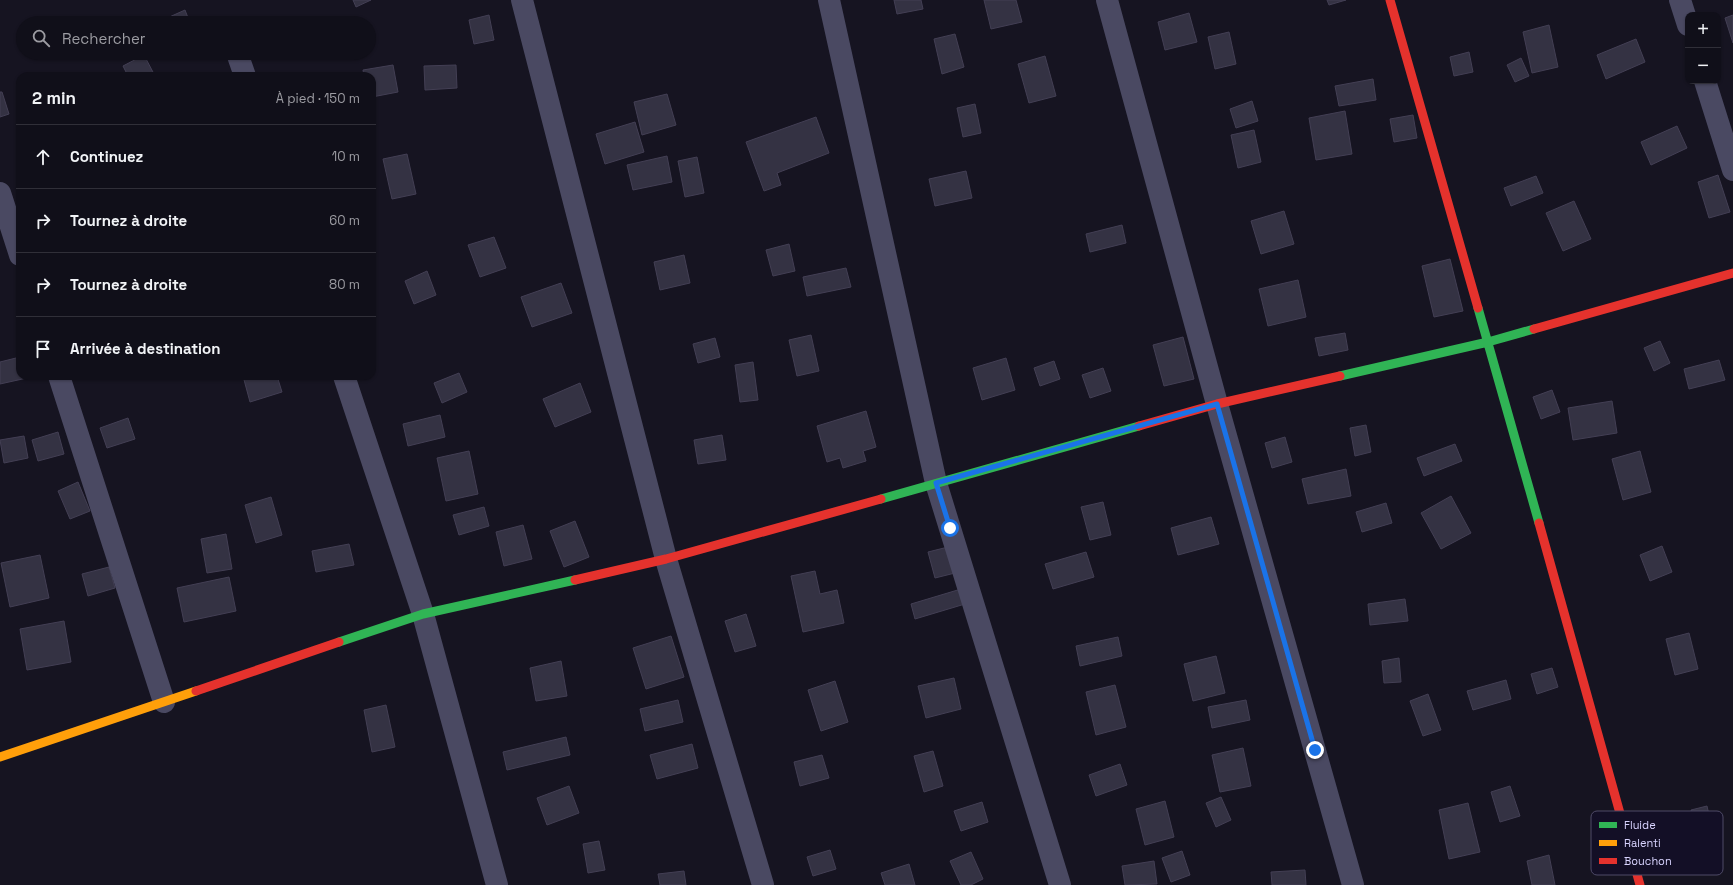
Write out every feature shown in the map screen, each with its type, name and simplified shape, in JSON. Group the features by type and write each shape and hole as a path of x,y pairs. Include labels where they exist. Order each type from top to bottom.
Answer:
{"street":[{"path":"522,0 666,559 763,885"},
{"path":"829,0 936,483 1060,885"},
{"path":"1107,0 1217,404 1354,885"},
{"path":"1390,0 1488,342 1619,811"},
{"path":"1680,0 1685,16"},
{"path":"239,60 244,72"},
{"path":"1706,84 1733,170"},
{"path":"0,193 16,243"},
{"path":"0,757 423,614 666,559 1217,404 1488,342 1733,273"},
{"path":"60,380 164,702"},
{"path":"345,380 423,614 497,885"},
{"path":"1637,875 1640,885"}],"building":[{"path":"353,0 371,0 356,7"},
{"path":"894,0 921,0 923,9 897,14"},
{"path":"984,0 1016,0 1022,22 991,29"},
{"path":"1327,0 1346,0 1329,5"},
{"path":"185,10 187,16 172,16"},
{"path":"1189,13 1197,42 1165,50 1158,22"},
{"path":"489,15 494,40 474,44 469,20"},
{"path":"1733,15 1733,43 1725,18"},
{"path":"1549,25 1558,67 1532,73 1523,32"},
{"path":"1229,32 1236,64 1215,69 1208,37"},
{"path":"955,34 964,67 942,74 934,39"},
{"path":"1636,39 1645,62 1606,79 1597,55"},
{"path":"1469,52 1473,72 1454,76 1450,57"},
{"path":"1045,56 1056,96 1029,103 1018,64"},
{"path":"1521,58 1529,76 1515,82 1507,65"},
{"path":"134,60 147,60 153,72 126,72 123,66"},
{"path":"393,65 398,92 376,96 376,72 363,72 363,70"},
{"path":"456,65 457,88 425,90 424,66"},
{"path":"1373,79 1376,100 1339,106 1335,86"},
{"path":"0,92 2,92 9,114 0,117"},
{"path":"667,94 676,125 642,135 634,102"},
{"path":"1252,101 1258,121 1236,128 1230,109"},
{"path":"975,104 981,133 963,137 957,108"},
{"path":"1345,111 1352,154 1316,160 1309,118"},
{"path":"1413,115 1417,138 1394,142 1390,119"},
{"path":"816,117 829,153 777,173 781,185 764,191 746,142"},
{"path":"635,122 644,152 605,164 596,134"},
{"path":"1677,126 1687,148 1651,165 1641,142"},
{"path":"1254,130 1261,162 1238,168 1231,135"},
{"path":"407,154 416,194 392,199 383,159"},
{"path":"667,156 672,182 633,190 627,165"},
{"path":"697,157 704,193 685,197 678,161"},
{"path":"966,171 972,198 935,206 929,179"},
{"path":"1718,175 1730,212 1709,218 1698,182"},
{"path":"1536,176 1543,193 1511,206 1504,188"},
{"path":"1574,201 1591,239 1563,251 1546,213"},
{"path":"1284,211 1294,244 1261,254 1251,221"},
{"path":"1122,225 1126,243 1090,252 1086,234"},
{"path":"494,237 506,268 480,277 468,245"},
{"path":"789,244 795,271 773,276 766,250"},
{"path":"684,255 690,283 660,290 654,262"},
{"path":"1450,259 1463,311 1434,317 1422,266"},
{"path":"846,268 851,287 807,296 803,277"},
{"path":"427,271 436,295 414,304 405,281"},
{"path":"1298,280 1306,317 1268,326 1259,289"},
{"path":"561,283 572,313 532,327 521,297"},
{"path":"1345,333 1348,350 1319,356 1315,338"},
{"path":"811,335 819,371 797,376 789,340"},
{"path":"1183,337 1194,379 1164,386 1153,345"},
{"path":"715,338 720,357 698,363 693,344"},
{"path":"1660,341 1670,363 1654,371 1644,348"},
{"path":"16,358 16,380 18,380 0,384 0,362"},
{"path":"1006,358 1015,390 982,400 973,368"},
{"path":"1719,360 1725,380 1689,389 1684,369"},
{"path":"1054,361 1060,379 1040,386 1034,368"},
{"path":"753,362 758,400 740,402 735,365"},
{"path":"1103,368 1111,391 1090,398 1082,375"},
{"path":"459,373 467,392 442,403 434,383"},
{"path":"244,380 278,380 282,392 250,402"},
{"path":"580,383 591,412 555,427 543,399"},
{"path":"1552,390 1560,412 1541,419 1533,397"},
{"path":"1612,401 1617,433 1573,440 1568,408"},
{"path":"866,411 876,447 863,451 866,461 843,468 840,458 827,462 817,426"},
{"path":"440,415 445,437 408,446 403,424"},
{"path":"128,418 135,439 107,448 100,428"},
{"path":"1366,425 1371,452 1355,456 1350,428"},
{"path":"58,432 64,454 38,461 32,440"},
{"path":"722,435 726,460 698,464 694,440"},
{"path":"24,436 28,458 4,463 0,440"},
{"path":"1285,437 1292,462 1272,468 1265,443"},
{"path":"1455,444 1462,461 1424,476 1417,458"},
{"path":"469,451 478,494 446,501 437,458"},
{"path":"1640,451 1651,492 1623,500 1612,459"},
{"path":"1346,469 1351,496 1308,504 1302,479"},
{"path":"78,482 90,511 70,519 58,491"},
{"path":"1451,496 1471,533 1441,549 1421,513"},
{"path":"271,497 282,535 256,543 245,505"},
{"path":"1103,502 1111,535 1090,540 1081,507"},
{"path":"1386,503 1392,523 1362,532 1356,512"},
{"path":"484,507 489,526 459,535 453,515"},
{"path":"1211,517 1219,544 1178,555 1171,528"},
{"path":"575,521 589,557 564,567 550,531"},
{"path":"523,525 532,559 504,566 496,532"},
{"path":"226,534 232,569 207,573 201,539"},
{"path":"349,544 354,565 316,572 312,551"},
{"path":"1662,546 1672,572 1650,581 1640,555"},
{"path":"948,547 955,573 935,578 928,552"},
{"path":"1086,552 1094,577 1053,589 1045,564"},
{"path":"40,555 49,598 10,607 1,563"},
{"path":"109,567 115,588 88,596 82,574"},
{"path":"815,571 820,594 837,590 844,623 803,632 791,576"},
{"path":"229,577 236,611 184,622 177,588"},
{"path":"961,589 965,604 915,619 911,604"},
{"path":"1405,599 1408,621 1370,625 1368,604"},
{"path":"746,614 756,646 735,652 725,621"},
{"path":"64,621 71,662 27,670 20,629"},
{"path":"1689,633 1698,669 1675,675 1666,639"},
{"path":"671,636 684,677 646,689 633,648"},
{"path":"1118,637 1122,656 1080,666 1076,646"},
{"path":"1216,656 1225,693 1193,701 1184,664"},
{"path":"1399,658 1401,682 1384,683 1382,661"},
{"path":"561,661 567,696 536,701 530,668"},
{"path":"1552,668 1558,687 1537,694 1531,674"},
{"path":"954,678 961,709 926,718 918,686"},
{"path":"1506,680 1511,699 1473,710 1467,691"},
{"path":"835,681 848,722 821,731 808,690"},
{"path":"1115,685 1126,727 1096,735 1086,692"},
{"path":"1428,694 1441,730 1423,736 1410,701"},
{"path":"678,700 683,722 645,731 640,709"},
{"path":"1246,700 1250,720 1212,728 1208,707"},
{"path":"386,705 395,747 372,752 364,710"},
{"path":"566,737 570,755 507,770 503,752"},
{"path":"692,744 698,768 657,779 650,755"},
{"path":"1243,748 1251,786 1220,792 1212,755"},
{"path":"933,751 943,786 924,792 914,756"},
{"path":"822,755 829,778 800,786 794,762"},
{"path":"1120,764 1127,785 1096,796 1089,775"},
{"path":"569,786 579,813 547,825 537,798"},
{"path":"1510,786 1520,816 1500,822 1491,792"},
{"path":"1221,797 1231,820 1216,827 1206,803"},
{"path":"1165,801 1174,837 1145,845 1136,809"},
{"path":"982,802 988,822 961,831 954,811"},
{"path":"1468,803 1480,852 1449,859 1439,810"},
{"path":"1707,806 1708,811 1691,811"},
{"path":"599,841 605,870 588,873 583,844"},
{"path":"830,850 836,869 813,876 807,857"},
{"path":"1182,851 1190,875 1171,882 1162,858"},
{"path":"971,852 983,879 971,885 961,885 950,861"},
{"path":"1549,855 1555,885 1532,885 1527,861"},
{"path":"1154,861 1157,884 1125,885 1122,866"},
{"path":"909,864 915,885 885,885 881,873"},
{"path":"1305,870 1306,885 1272,885 1271,872"},
{"path":"684,871 686,885 660,885 658,874"}],"traffic: fast":[{"path":"1478,308 1539,523"},
{"path":"1340,376 1488,342 1534,329"},
{"path":"881,499 1139,426"},
{"path":"339,642 423,614 575,580"}],"traffic: slow":[{"path":"0,757 196,691"}],"traffic: jam":[{"path":"1390,0 1478,308"},
{"path":"1534,329 1733,273"},
{"path":"1139,426 1217,404 1340,376"},
{"path":"575,580 666,559 881,499"},
{"path":"1539,523 1619,811"},
{"path":"196,691 339,642"},
{"path":"1637,875 1640,885"}],"route":[{"path":"950,528 936,483 1217,404 1315,750"}]}
